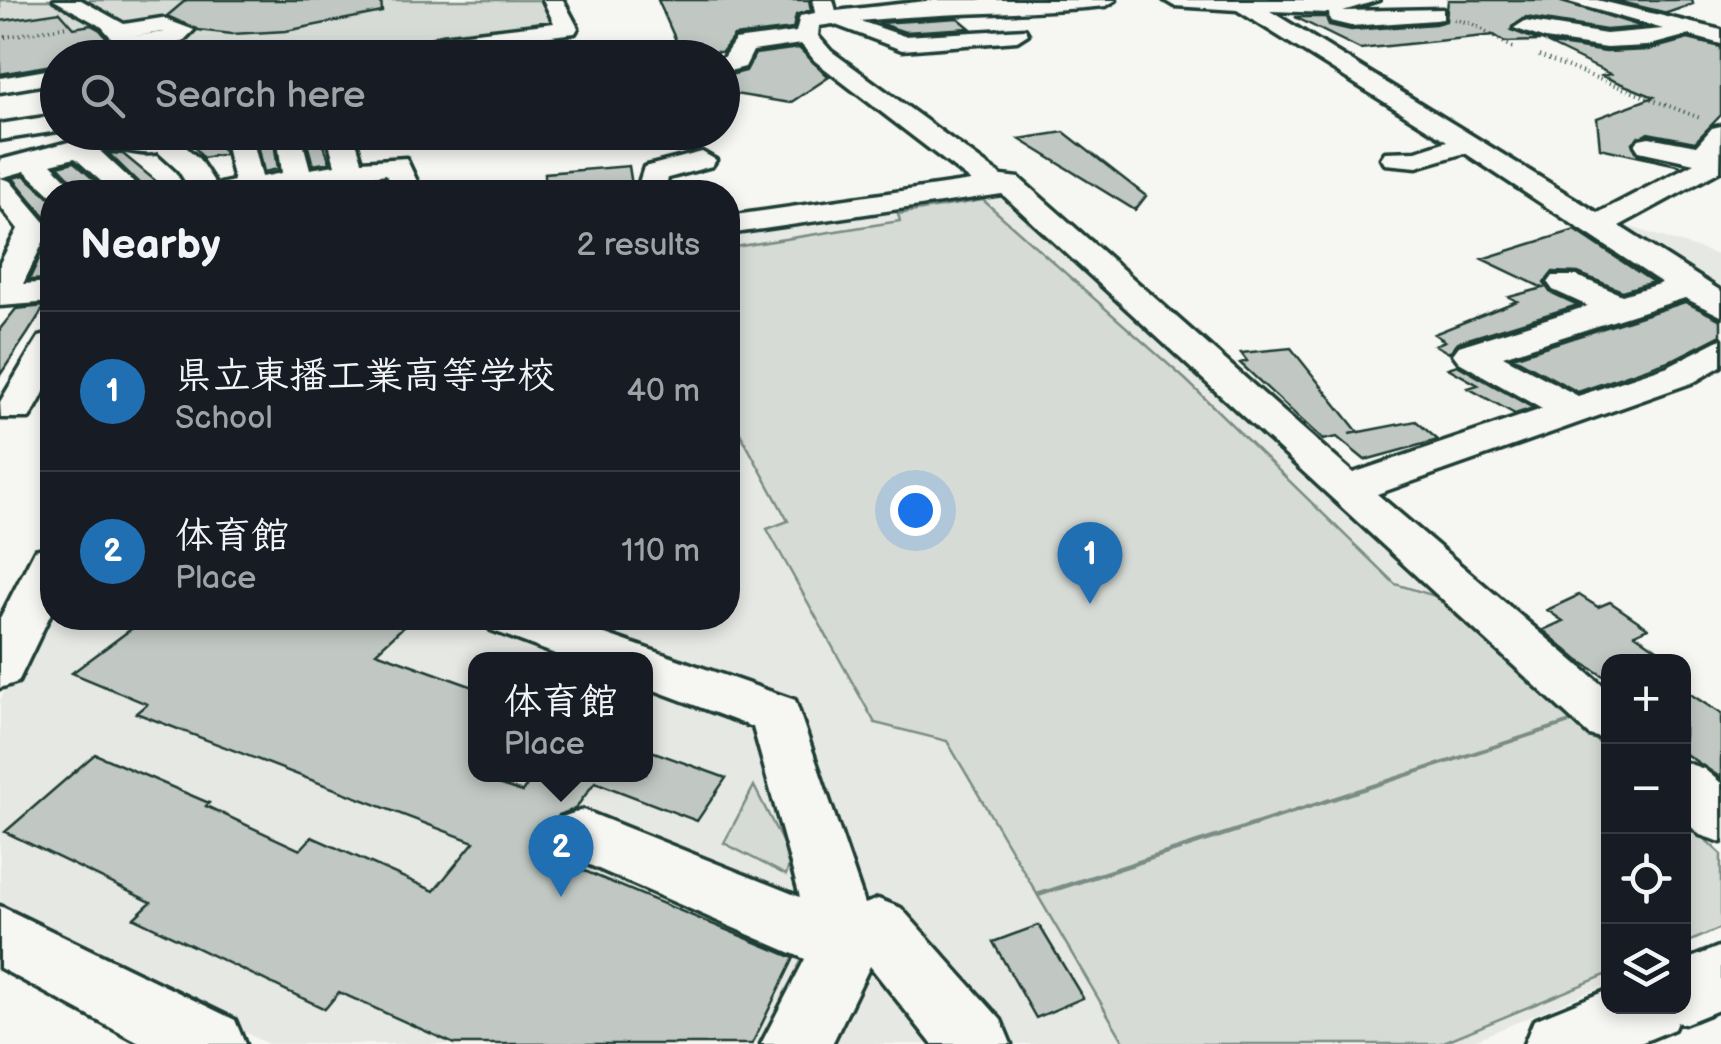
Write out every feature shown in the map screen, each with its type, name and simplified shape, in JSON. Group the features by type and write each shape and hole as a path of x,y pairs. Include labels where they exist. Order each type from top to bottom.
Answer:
{"street":[{"path":"64,0 124,39"},
{"path":"467,40 568,28 553,0"},
{"path":"995,186 822,56 807,38 808,20 829,13 939,3 1028,7 1106,0"},
{"path":"1174,0 1323,8 1370,0"},
{"path":"1572,0 1718,46"},
{"path":"1239,2 1721,306"},
{"path":"1323,8 1348,20 1435,14"},
{"path":"829,13 902,43 1018,34"},
{"path":"1523,39 1654,42 1682,37"},
{"path":"740,55 743,45 807,38"},
{"path":"0,85 40,78"},
{"path":"0,132 40,126"},
{"path":"1592,225 1619,216 1710,165 1712,137 1649,145"},
{"path":"1394,158 1417,158 1467,144"},
{"path":"0,170 72,150"},
{"path":"82,150 116,180"},
{"path":"182,150 199,180"},
{"path":"189,164 222,150"},
{"path":"236,150 236,180"},
{"path":"293,150 297,180"},
{"path":"344,150 353,180"},
{"path":"356,180 391,151 402,180"},
{"path":"30,160 52,180"},
{"path":"653,180 654,173 702,160"},
{"path":"740,223 1009,184 1346,490 1601,714"},
{"path":"0,188 40,218"},
{"path":"0,296 40,221"},
{"path":"1565,283 1620,307"},
{"path":"1576,411 1472,354 1688,286"},
{"path":"0,296 40,293"},
{"path":"1346,490 1681,374 1721,350"},
{"path":"22,409 40,371"},
{"path":"0,668 30,582"},
{"path":"560,630 608,641"},
{"path":"653,669 776,714 846,946"},
{"path":"1691,791 1721,818"},
{"path":"583,836 846,946"},
{"path":"796,1044 846,946 878,928 976,1044"},
{"path":"0,935 210,1044"},
{"path":"1691,990 1721,977"},
{"path":"1560,1044 1631,1014"}],"path":[{"path":"1435,14 1523,39"},
{"path":"0,38 124,39"},
{"path":"1536,55 1712,137"}],"shaded area":[{"path":"0,0 547,0 561,27 477,40 40,40 40,76 0,83"},
{"path":"996,190 1601,740 1601,987 1465,1044 268,1044 0,909 0,701 40,616 40,630 740,630 740,230"},
{"path":"983,200 1186,380 1395,584 1442,598 1574,720 1037,894 947,741 875,723 767,529 788,521 740,433 740,246 900,221 898,214"},
{"path":"1612,221 1721,256 1721,296 1698,283"},
{"path":"1575,721 1601,745 1601,977 1439,1044 1125,1044 1038,896"},
{"path":"754,786 791,859 786,875 724,843"},
{"path":"1691,826 1721,854 1721,928 1691,941"}],"building":[{"path":"186,0 381,0 382,12 286,31 232,34 198,30 167,16"},
{"path":"658,0 809,0 811,10 796,15 793,29 734,36 731,40 676,40"},
{"path":"1448,0 1558,0 1643,27 1606,30 1526,17 1511,30 1540,41 1505,42 1494,35 1360,49 1295,17 1326,17 1329,25 1351,30 1435,24 1446,21"},
{"path":"1613,0 1692,0 1693,4 1667,13"},
{"path":"60,12 74,28 91,25 108,40 40,40 40,67 0,74 0,21"},
{"path":"958,18 970,28 905,32 878,23"},
{"path":"1688,39 1721,47 1721,115 1695,142 1648,133 1632,143 1638,155 1681,166 1600,148 1597,118 1654,97 1602,76 1610,74 1546,43 1606,52 1648,50"},
{"path":"799,48 829,77 790,103 740,95 740,72 746,71 755,54"},
{"path":"1064,132 1146,196 1135,210 1019,139"},
{"path":"197,150 222,150 224,154 203,158"},
{"path":"259,150 275,150 278,169 264,172"},
{"path":"309,150 326,150 330,162 313,165"},
{"path":"108,153 123,154 154,180 136,180"},
{"path":"74,162 94,180 71,180 58,166"},
{"path":"629,166 631,180 545,180 545,173"},
{"path":"24,175 40,189 40,211 13,178"},
{"path":"1575,230 1653,282 1622,291 1578,273 1553,272 1544,283 1550,292 1578,305 1458,342 1449,353 1435,345 1445,341 1434,334 1517,301 1509,297 1543,288 1482,259"},
{"path":"40,257 40,280 29,280"},
{"path":"1685,302 1721,320 1721,335 1674,359 1578,392 1513,357"},
{"path":"40,307 40,314 0,375 0,329 16,309"},
{"path":"1291,348 1358,432 1349,434 1416,421 1438,440 1365,460 1337,437 1323,440 1240,363 1247,361 1241,353"},
{"path":"1457,365 1533,408 1515,414 1468,388 1478,385 1448,368"},
{"path":"1579,595 1598,607 1610,602 1648,628 1635,634 1664,654 1601,654 1601,675 1543,630 1563,621 1547,610"},
{"path":"130,630 400,630 376,652 468,685 468,782 493,782 522,792 530,782 595,782 575,809 559,815 551,840 541,853 794,958 752,1044 454,1044 339,992 325,1009 134,918 151,902 5,832 95,754 209,803 206,806 300,850 312,837 434,891 474,842 136,713 147,704 72,673"},
{"path":"1691,695 1721,714 1721,778 1691,758"},
{"path":"653,752 726,778 697,821 595,782 653,782"},
{"path":"1039,925 1083,998 1036,1018 993,942"}],"place":[{"name":"県立東播工業高等学校","path":"1090,604"},
{"name":"体育館","path":"561,897"}]}
